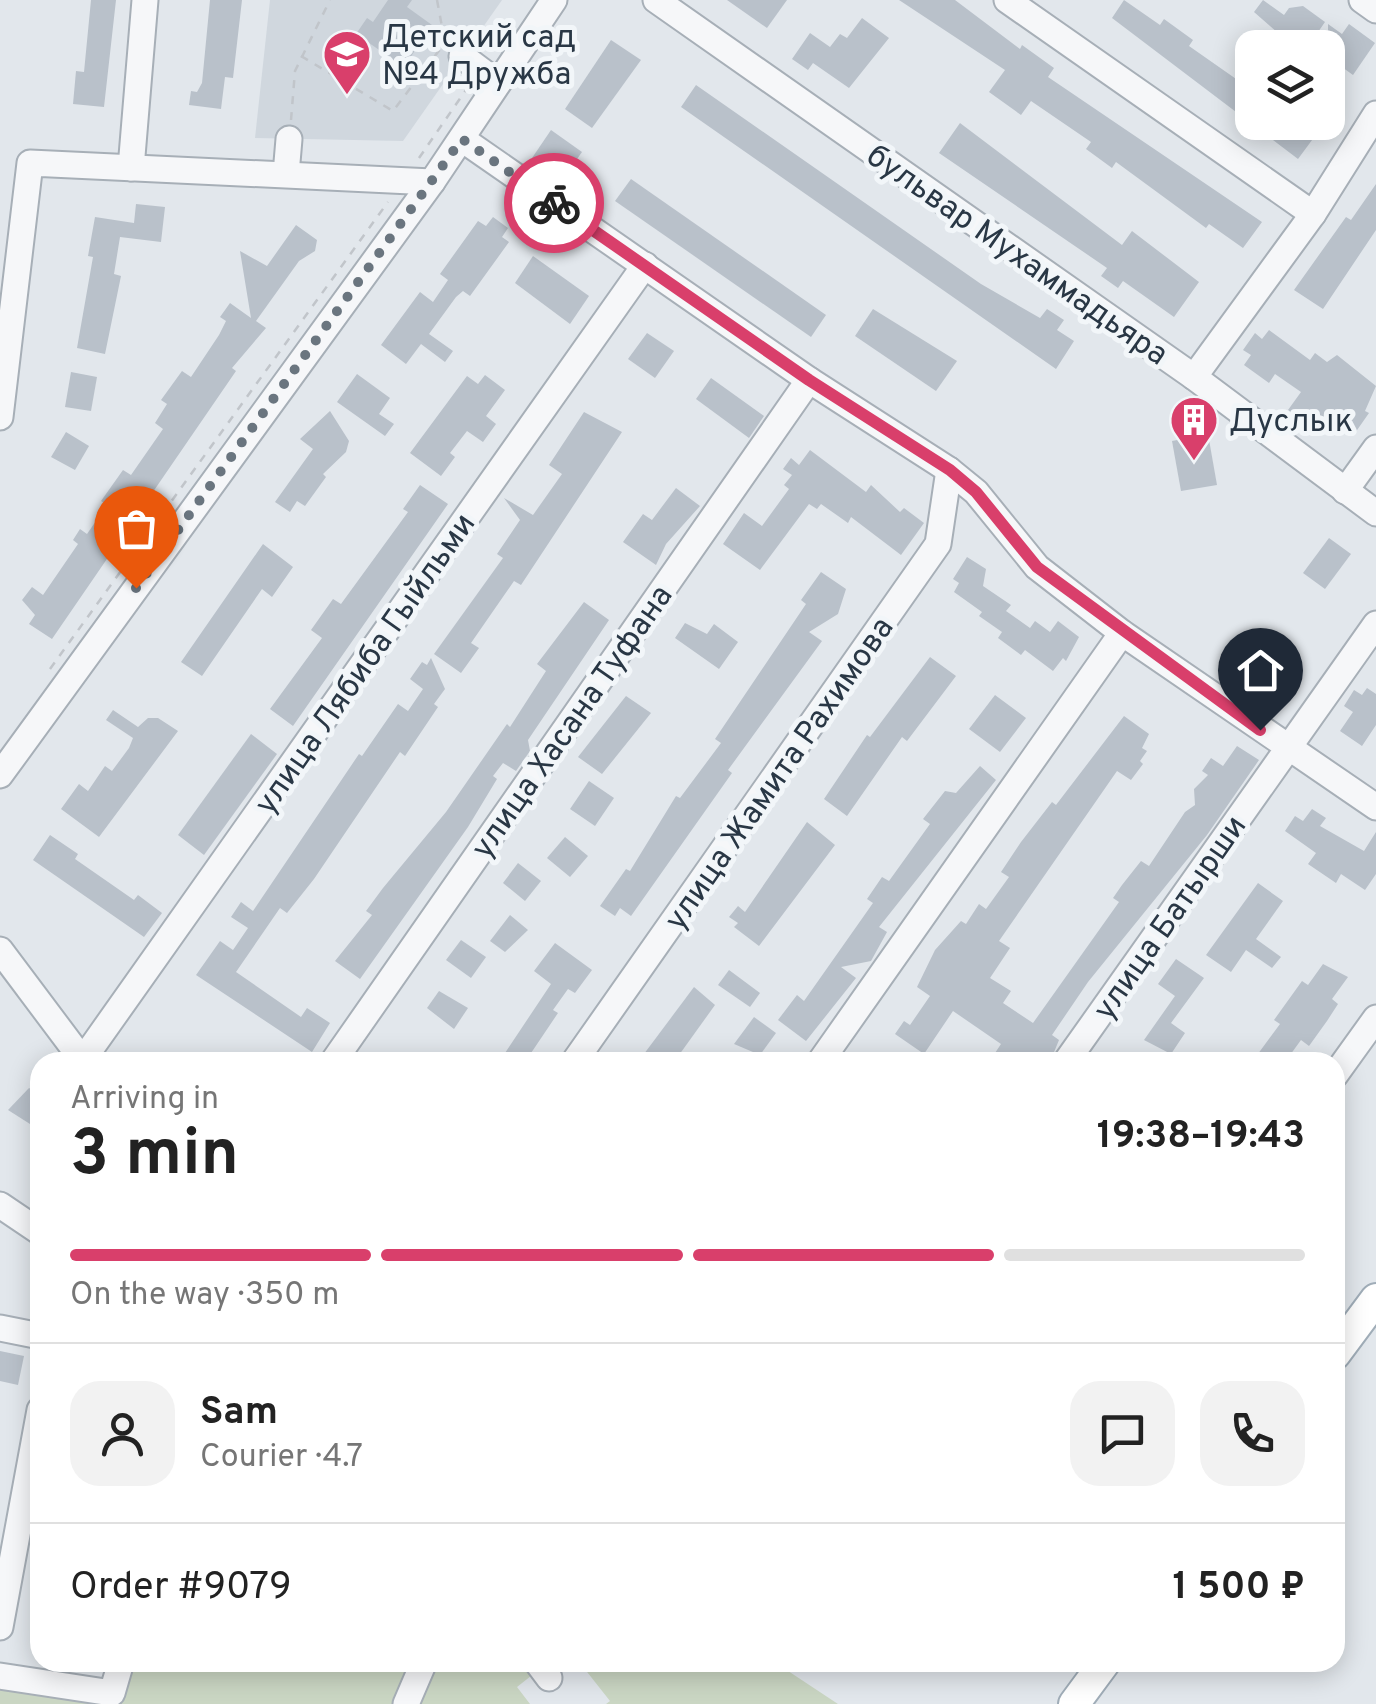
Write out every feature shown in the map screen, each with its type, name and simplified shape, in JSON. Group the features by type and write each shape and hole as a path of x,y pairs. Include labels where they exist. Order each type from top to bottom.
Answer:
{"main road":[{"path":"1345,1341 1376,1299"},
{"path":"1074,1704 1097,1672"}],"street":[{"path":"131,168 145,0"},
{"path":"0,775 462,139 471,63 554,0"},
{"name":"бульвар Мухаммадьяра","path":"656,0 1194,377 1376,513"},
{"path":"1007,0 1313,214"},
{"path":"1362,0 1376,10"},
{"path":"1194,377 1313,214 1376,114"},
{"path":"286,174 289,138"},
{"path":"462,139 809,380 950,470 976,492 1037,567 1122,633 1376,807"},
{"path":"0,416 30,163 432,182"},
{"name":"улица Лябиба Гыйльми","path":"90,1052 645,265"},
{"name":"улица Хасана Туфана","path":"340,1052 809,380"},
{"path":"1345,491 1376,448"},
{"name":"улица Жамита Рахимова","path":"581,1052 938,544 950,470"},
{"name":"улица Батырши","path":"1073,1052 1376,624"},
{"path":"827,1052 1122,633"},
{"path":"0,950 76,1052"},
{"path":"1345,1064 1372,1034"},
{"path":"0,1205 30,1225"},
{"path":"0,1328 30,1334"},
{"path":"0,1627 30,1464"},
{"path":"0,1676 112,1693 118,1672"},
{"path":"406,1704 420,1672"}],"path":[{"path":"289,138 295,71 330,0"},
{"path":"437,0 471,63"},
{"path":"301,56 393,111 471,63"},
{"path":"46,673 404,180 471,63"}],"shaded area":[{"name":"Детский сад №4 Дружба","path":"270,0 502,0 403,141 255,138"}],"green space":[{"path":"127,1672 408,1672 395,1704 0,1704 0,1683 116,1702"},
{"path":"431,1672 536,1672 517,1687 530,1704 418,1704"},
{"path":"587,1672 790,1672 838,1704 606,1704 610,1701"}],"building":[{"path":"91,0 116,0 104,107 73,104 76,71 84,72"},
{"path":"210,0 242,0 233,78 225,77 221,109 189,105 191,91 197,92 202,83"},
{"path":"388,0 412,0 407,7 432,25 404,67 356,34 367,18 373,22"},
{"path":"727,0 787,0 767,28"},
{"path":"899,0 955,0 1020,49 1022,45 1054,68 1048,77 1262,222 1243,248 1209,224 1206,228 1116,162 1112,168 1086,149 1091,142 1031,101 1021,115 989,92 1005,70"},
{"path":"1124,0 1160,25 1164,19 1193,40 1189,46 1235,78 1235,111 1112,18"},
{"path":"1263,0 1284,15 1289,8 1303,6 1325,22 1319,30 1274,30 1254,12"},
{"path":"862,18 889,38 849,88 813,63 808,70 792,59 810,33 830,47 840,34 847,38"},
{"path":"1349,24 1375,43 1353,75 1345,69 1345,30"},
{"path":"611,40 641,60 592,128 565,109"},
{"path":"696,85 981,284 1040,318 1047,309 1064,320 1057,330 1074,341 1056,369 681,107"},
{"path":"960,123 1122,245 1132,231 1199,282 1174,317 1123,281 1118,288 1101,276 1107,268 939,153"},
{"path":"551,130 582,152 563,179 532,158"},
{"path":"1273,140 1312,140 1298,159"},
{"path":"631,179 826,315 811,337 615,201"},
{"path":"1376,184 1376,230 1323,309 1294,290 1346,217 1351,220"},
{"path":"136,204 165,207 161,242 120,237 114,274 121,276 105,354 77,348 93,257 88,256 95,217 134,223"},
{"path":"493,217 508,228 502,237 509,242 470,296 463,291 456,297 429,334 453,351 445,362 421,344 406,364 381,345 420,292 433,302 448,280 440,274 478,221 486,226"},
{"path":"296,225 317,240 315,251 299,261 256,321 266,328 232,368 236,371 52,639 29,624 35,615 22,600 32,587 43,595 78,544 73,540 80,529 87,534 107,505 101,501 123,470 131,475 163,429 155,423 167,404 161,400 182,371 191,377 219,335 226,321 220,317 230,303 251,318 240,251 267,266"},
{"path":"533,256 589,296 570,324 515,283"},
{"path":"873,309 957,361 936,391 855,336"},
{"path":"1269,330 1310,360 1315,353 1327,362 1337,355 1376,386 1365,411 1369,413 1355,433 1348,427 1342,430 1317,413 1309,425 1288,410 1301,392 1275,374 1269,383 1244,365 1251,355 1243,350 1255,333 1262,339"},
{"path":"647,333 674,351 655,378 628,359"},
{"path":"71,372 97,377 91,411 65,407"},
{"path":"357,374 390,398 379,414 394,424 385,436 337,402"},
{"path":"485,375 505,390 486,416 496,424 483,442 467,431 450,453 455,457 441,476 410,453 467,376 478,384"},
{"path":"711,378 764,416 749,438 696,399"},
{"path":"330,411 349,441 346,452 323,474 326,477 305,506 297,501 290,512 275,502 313,449 300,439"},
{"path":"584,412 622,432 521,585 514,581 471,643 479,648 461,673 434,654 503,558 497,554 520,520 504,498 533,515 562,474 549,465"},
{"path":"66,432 89,446 75,470 51,457"},
{"name":"Дуслык","path":"1208,434 1217,485 1181,491 1172,441"},
{"path":"810,450 866,492 871,485 900,512 904,508 924,523 901,555 851,517 848,523 821,504 817,509 809,504 760,570 723,544 744,513 762,526 789,489 784,485 792,475 783,469 791,458 799,465"},
{"path":"420,485 448,504 293,726 270,709 322,638 311,630 333,599 341,604 408,512 403,509"},
{"path":"676,488 700,506 666,544 656,565 623,542 643,514 652,520"},
{"path":"1329,538 1351,554 1325,589 1303,573"},
{"path":"263,544 293,567 272,597 262,589 202,676 181,662"},
{"path":"967,557 986,569 983,586 1011,605 1006,611 1030,628 1035,621 1050,632 1058,621 1079,637 1066,661 1063,658 1053,671 1025,650 1021,655 998,638 1002,632 979,616 982,612 954,592 959,583 953,579"},
{"path":"821,572 846,589 838,614 809,632 822,641 728,770 732,773 631,916 620,908 615,916 600,906 626,869 630,871 676,796 680,798 721,743 715,739 806,604 801,600"},
{"path":"584,602 609,620 528,740 530,751 516,771 503,763 493,776 497,779 468,827 360,979 335,961 372,915 366,911 383,888 446,812 507,724 510,727 546,671 537,664"},
{"path":"685,623 707,634 714,624 738,642 719,669 675,638"},
{"path":"1258,644 1269,652 1273,646 1296,662 1278,687 1267,679 1263,685 1251,677 1255,671 1245,663"},
{"path":"930,657 956,676 907,741 902,737 847,816 824,799 867,735 870,737"},
{"path":"431,658 445,689 434,704 438,707 405,756 400,752 314,879 287,913 280,908 236,972 301,1017 307,1008 330,1023 312,1052 196,975 220,941 233,950 248,928 231,917 241,902 253,911 359,754 362,756 398,704 408,711 423,689 410,679 422,662 427,665"},
{"path":"1367,688 1376,694 1376,725 1362,746 1340,731 1353,712 1344,706 1354,690 1362,695"},
{"path":"995,695 1026,718 1000,752 969,729"},
{"path":"626,696 651,713 602,774 578,757"},
{"path":"113,710 138,727 148,718 158,718 178,731 99,837 61,809 79,784 88,791 105,766 112,771 129,748 133,738 106,720"},
{"path":"1124,716 1149,734 1142,748 1147,751 1140,761 1143,764 1131,780 1117,771 999,941 1010,948 990,978 1011,991 1003,1003 1033,1023 1119,902 1113,898 1122,885 1141,861 1149,866 1185,812 1195,805 1194,789 1208,775 1202,771 1211,758 1223,766 1237,746 1259,760 1207,835 1088,982 1052,1035 1059,1040 1054,1052 996,1052 1001,1044 953,1011 925,1052 921,1052 895,1034 904,1021 910,1025 930,996 917,987 935,950 961,921 966,924 979,904 986,909 1009,877 1001,872 1021,842 1052,802 1056,805"},
{"path":"251,734 277,754 204,855 178,835"},
{"path":"980,766 996,780 879,927 887,932 871,961 841,967 856,978 806,1041 778,1020 797,995 804,1001 873,903 867,899 882,877 889,881 930,824 923,819 945,791 956,793"},
{"path":"589,781 614,798 595,826 570,809"},
{"path":"1312,809 1326,818 1320,826 1364,851 1376,832 1376,874 1365,890 1341,874 1336,883 1308,864 1316,853 1285,831 1295,816 1303,821"},
{"path":"807,822 835,845 759,946 734,927 738,923 729,917 738,906 745,912"},
{"path":"50,835 78,854 75,859 134,900 138,895 162,913 144,937 33,860"},
{"path":"565,837 588,856 570,877 547,858"},
{"path":"518,863 541,881 525,901 503,883"},
{"path":"1258,883 1283,901 1256,939 1281,957 1272,968 1246,950 1231,972 1206,955"},
{"path":"510,915 528,930 505,952 490,941"},
{"path":"461,940 486,957 471,978 446,960"},
{"path":"555,943 592,970 575,993 568,989 553,1010 558,1013 532,1052 506,1052 551,984 534,971"},
{"path":"1176,959 1204,978 1171,1023 1185,1033 1172,1052 1144,1040 1175,996 1158,984"},
{"path":"1323,964 1348,977 1332,999 1338,1004 1309,1046 1301,1040 1292,1052 1259,1052 1280,1024 1274,1020 1302,981 1308,985"},
{"path":"729,970 760,993 750,1007 718,985"},
{"path":"694,987 715,1005 681,1052 645,1052"},
{"path":"439,991 468,1008 454,1029 427,1008"},
{"path":"754,1017 776,1033 762,1052 734,1044"},
{"path":"29,1088 30,1089 30,1124 8,1110"},
{"path":"0,1351 24,1356 18,1385 0,1381"}],"way so far":[{"path":"136,588 462,139 554,203"}],"place":[{"name":"Детский сад №4 Дружба","path":"347,96"},
{"name":"Дуслык","path":"1194,462"}],"route":[{"path":"554,203 809,380 950,470 976,492 1037,567 1122,633 1260,730"}]}
